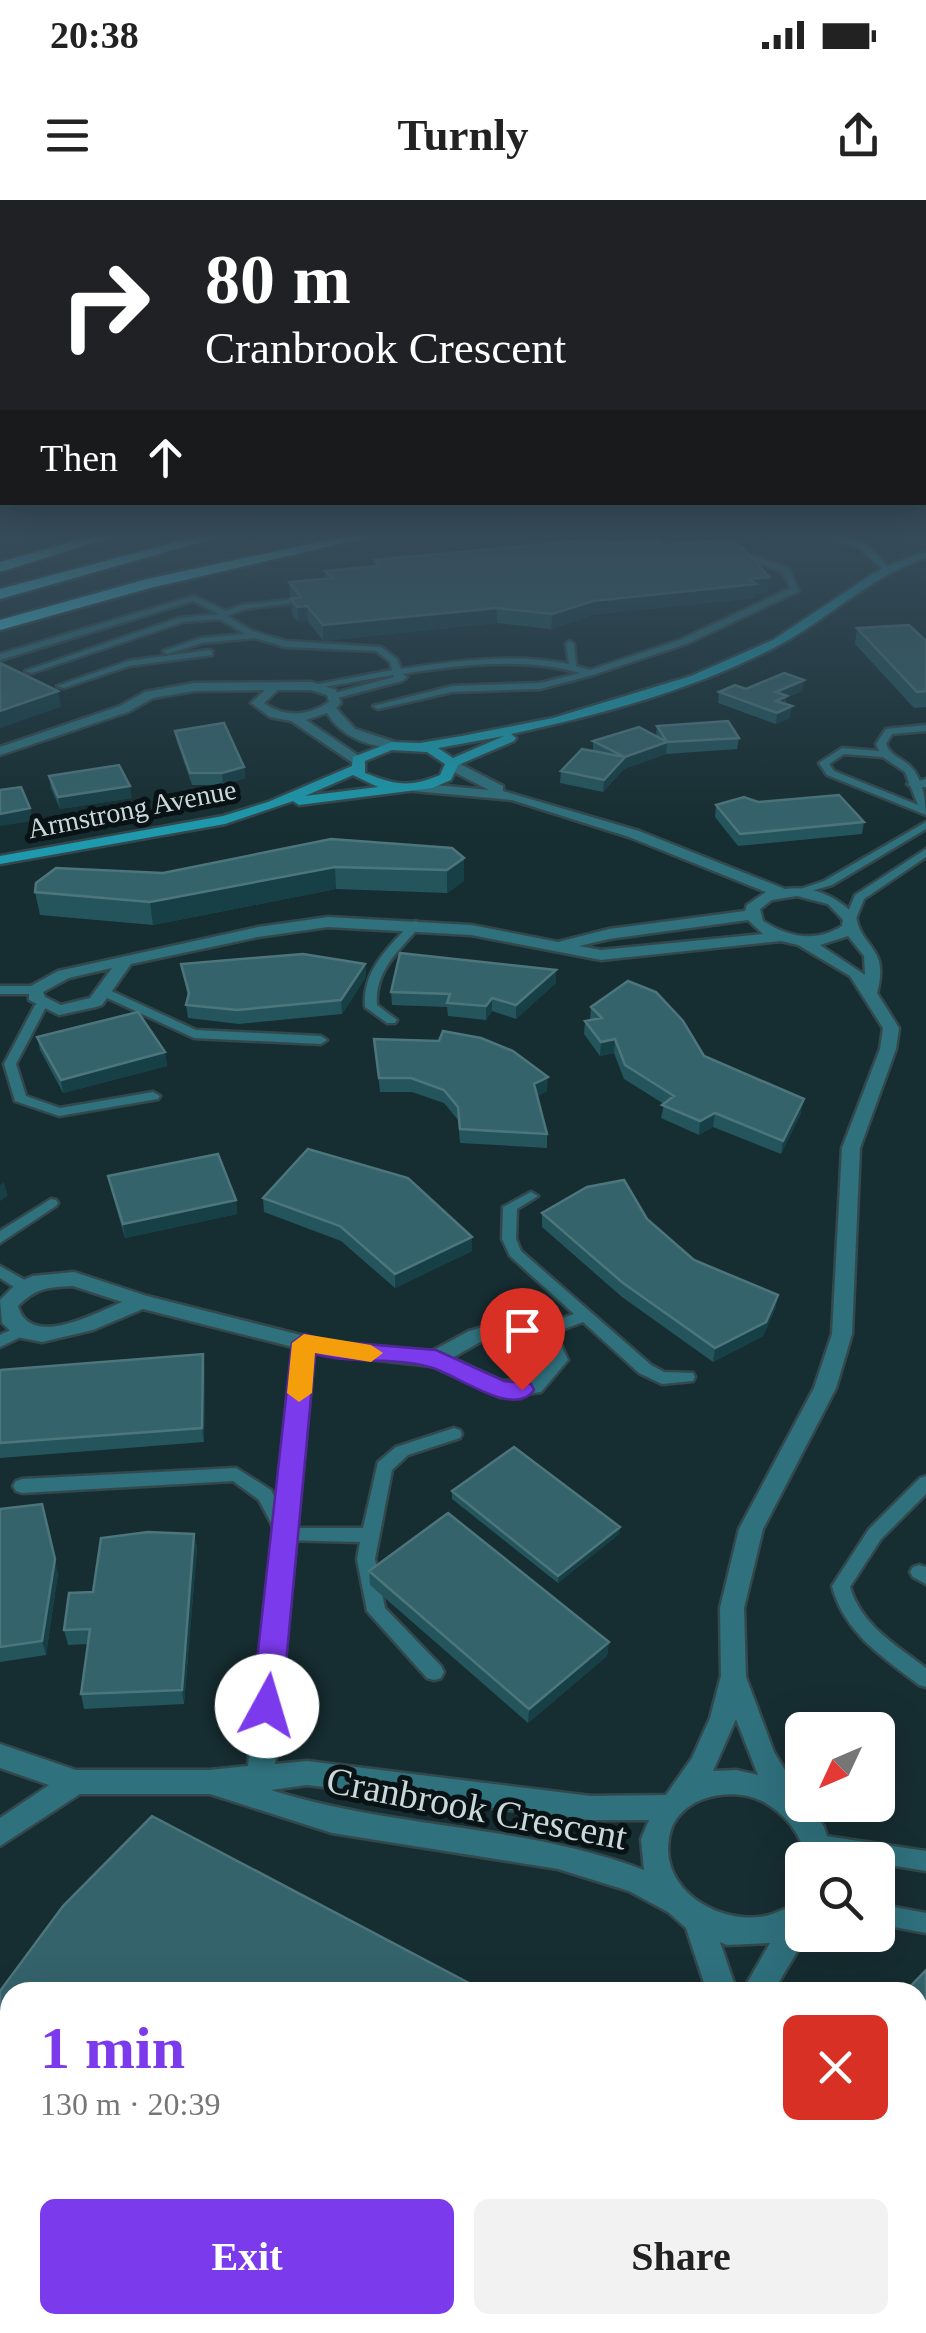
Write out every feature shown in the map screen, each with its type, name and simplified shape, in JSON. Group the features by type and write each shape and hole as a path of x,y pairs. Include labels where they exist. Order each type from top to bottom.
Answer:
{"street":[{"path":"419,747 539,724 646,693 750,655 791,633"},
{"path":"124,709 136,700 177,689 312,686 332,702 336,724 374,742 443,754 452,765 513,796 789,893 833,900 876,964 870,992"},
{"path":"257,704 273,689"},
{"path":"0,751 124,709 208,698 257,704 269,713 294,717 357,765 366,780 390,787"},
{"path":"294,717 332,702"},
{"path":"414,787 438,782 452,765 539,724"},
{"name":"Armstrong Avenue","path":"273,805 357,765 374,750 400,746"},
{"name":"Armstrong Avenue","path":"0,860 174,830 273,805 390,787 414,787"},
{"path":"414,787 513,796"},
{"path":"710,864 752,912 756,923 779,937"},
{"path":"560,946 609,934 752,912 768,896 789,893"},
{"path":"125,962 96,1002 73,1009 38,998 64,974 304,924 416,924 601,955 719,940 831,939 850,923"},
{"path":"785,1794 762,1757 734,1676 732,1608 751,1530 825,1388 842,1334 852,1148 883,1072 891,1028 856,973 802,941"},
{"path":"142,1302 61,1332 26,1334 8,1318 7,1305 25,1287 40,1281 74,1279 142,1302 328,1350 436,1359 500,1389 522,1390 542,1381 557,1360 550,1342 518,1329 485,1333 451,1346 436,1359"},
{"path":"259,1787 304,1343"},
{"path":"718,1982 687,1911 660,1873 654,1843 716,1739 734,1676"},
{"path":"0,1756 76,1782"},
{"name":"Cranbrook Crescent","path":"259,1787 307,1773 591,1808 676,1801 725,1781 760,1788 785,1801"},
{"path":"0,1833 76,1782"},
{"name":"Cranbrook Crescent","path":"76,1782 210,1782 259,1787 347,1824 590,1862 643,1881 725,1932 753,1935 785,1926"},
{"path":"763,1982 785,1944"}],"lane":[{"path":"0,657 80,633"},
{"path":"29,671 144,633"},
{"path":"250,633 298,646 378,649 390,655 398,676"},
{"path":"378,706 452,689 540,686 590,673 704,633"},
{"path":"60,686 154,658 180,646 256,636"},
{"path":"570,644 573,665"},
{"path":"154,658 209,653"},
{"path":"312,686 477,664 573,665 590,673"},
{"path":"332,702 398,676"},
{"path":"885,754 881,737 888,732 926,728"},
{"path":"842,751 885,754 920,784 926,811 830,773 824,763 842,751"},
{"path":"789,893 828,884 926,825"},
{"path":"850,923 859,898 926,852"},
{"path":"390,1020 372,1007 368,993 380,965 416,924"},
{"path":"0,990 38,998 10,1064 20,1098 59,1112 153,1096"},
{"path":"106,993 194,1034 321,1040"},
{"path":"530,1196 510,1207 512,1246 653,1374 686,1377"},
{"path":"0,1238 52,1203"},
{"path":"0,1271 25,1287"},
{"path":"534,1334 586,1315"},
{"path":"0,1342 19,1330"},
{"path":"434,1672 376,1611 366,1560 379,1481 390,1459 402,1450 454,1434"},
{"path":"22,1486 236,1474 265,1495 286,1534 370,1534"},
{"path":"926,1483 875,1534 841,1586 844,1603 853,1616 926,1679"},
{"path":"895,1859 926,1862"},
{"path":"895,1917 926,1923"}],"building":[{"path":"861,633 917,633 926,641 926,691 917,692"},
{"path":"0,663 58,691 0,711"},
{"path":"784,673 804,680 776,692 787,696 776,701 792,706 777,713 719,692 735,685 746,689"},
{"path":"728,721 739,738 667,742 657,726"},
{"path":"224,723 244,767 222,773 190,773 175,731"},
{"path":"639,727 667,742 625,757 593,741"},
{"path":"582,749 625,757 604,780 561,771"},
{"path":"119,765 130,786 58,797 49,776"},
{"path":"21,787 30,808 0,814 0,790"},
{"path":"839,795 864,822 740,834 716,805 744,797 758,802"},
{"path":"331,839 452,848 464,858 447,870 335,867 150,902 35,892 36,883 56,868 163,873"},
{"path":"400,953 556,970 516,1005 492,998 486,1006 447,1003 450,994 391,992"},
{"path":"303,954 365,964 341,1000 237,1010 186,1005 189,993 181,964"},
{"path":"628,981 656,992 683,1021 704,1056 804,1099 783,1141 715,1113 700,1121 662,1105 674,1096 625,1065 615,1039 601,1042 585,1021 602,1018 591,1007"},
{"path":"138,1012 165,1052 61,1080 37,1037"},
{"path":"443,1031 481,1038 513,1051 548,1077 534,1084 547,1134 460,1129 458,1107 444,1090 411,1078 379,1078 374,1039 439,1041"},
{"path":"308,1149 408,1178 472,1237 395,1274 340,1226 263,1198"},
{"path":"218,1154 236,1200 123,1224 108,1176"},
{"path":"624,1180 647,1219 694,1260 778,1295 766,1322 715,1348 623,1283 542,1213 587,1187"},
{"path":"203,1354 202,1428 0,1443 0,1370"},
{"path":"514,1447 620,1527 558,1576 452,1491"},
{"path":"42,1504 55,1559 42,1641 0,1647 0,1509"},
{"path":"448,1513 609,1642 529,1709 369,1571"},
{"path":"148,1532 194,1534 182,1690 81,1694 90,1629 64,1630 69,1593 93,1592 101,1538"},
{"path":"152,1816 467,1982 7,1982 63,1906"},
{"path":"926,1970 926,1982 915,1982"}],"slow traffic":[{"path":"299,1393 304,1343 328,1350 371,1353"}],"route":[{"path":"267,1706 304,1343 328,1350 436,1359 500,1389 522,1390"}]}
